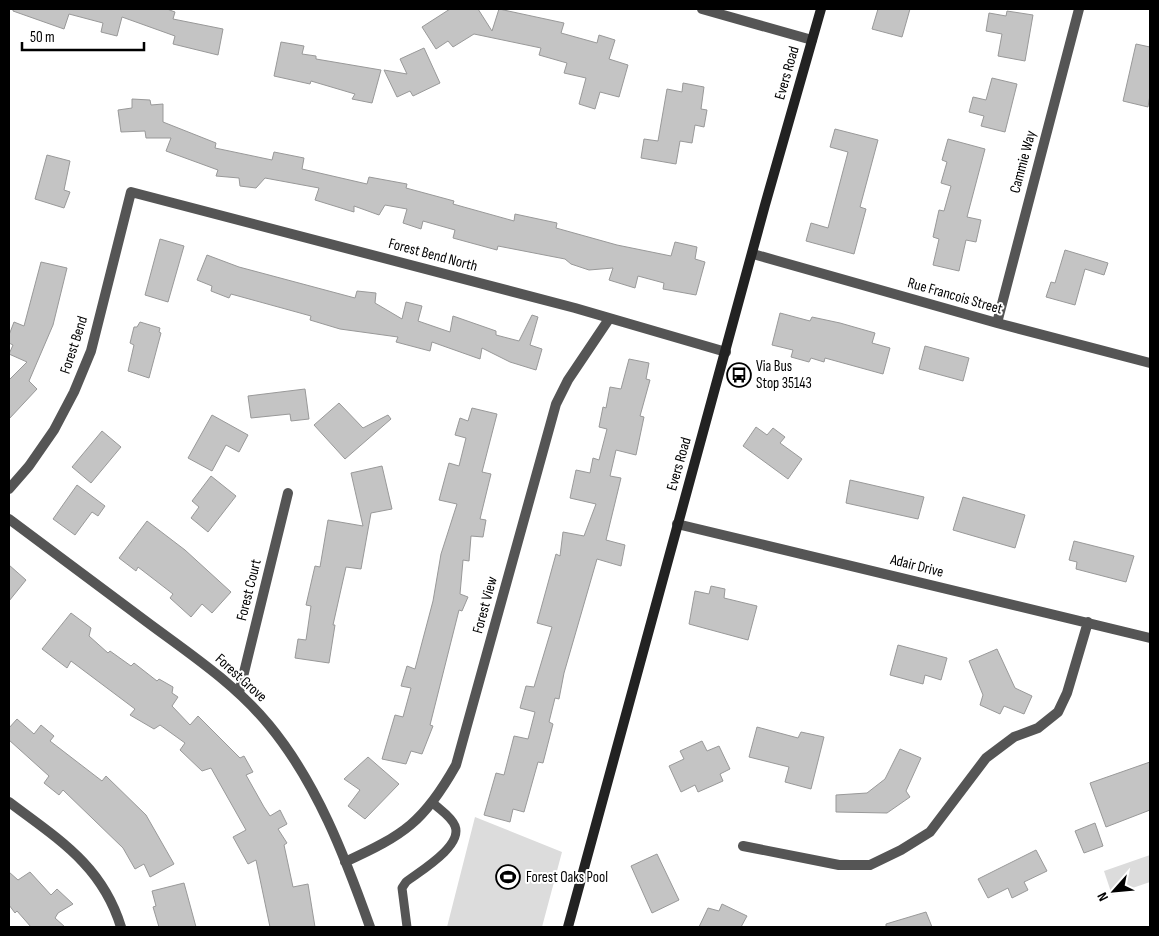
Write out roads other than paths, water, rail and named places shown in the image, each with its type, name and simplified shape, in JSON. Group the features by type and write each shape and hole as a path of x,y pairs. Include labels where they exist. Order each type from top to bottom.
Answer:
{"main road":[{"name":"Evers Road","path":"568,927 677,524 821,9"}],"street":[{"path":"702,9 812,40"},
{"name":"Cammie Way","path":"997,323 1079,9"},
{"name":"Forest Bend North","path":"131,192 575,308 726,352"},
{"name":"Forest Bend","path":"9,489 29,466 54,430 78,384 91,351 131,192"},
{"name":"Rue Francois Street","path":"753,254 997,323 1150,363"},
{"name":"Forest View","path":"345,862 391,839 418,819 433,803 456,765 556,404 568,380 609,319"},
{"name":"Forest Court","path":"239,693 288,493"},
{"name":"Forest Grove","path":"9,519 219,675 269,725 293,758 314,794 345,862 370,927"},
{"name":"Adair Drive","path":"677,524 1150,638"},
{"path":"743,846 839,865 870,864 901,850 930,832 986,758 1014,737 1038,728 1058,712 1068,693 1088,622"},
{"path":"9,802 68,846 91,868 109,894 121,927"}],"lane":[{"path":"407,927 402,888 406,882 446,851 454,838 456,827 433,803"}],"place":[{"name":"Via Bus Stop 35143","path":"739,375"},
{"name":"Forest Oaks Pool","path":"508,877"}]}
